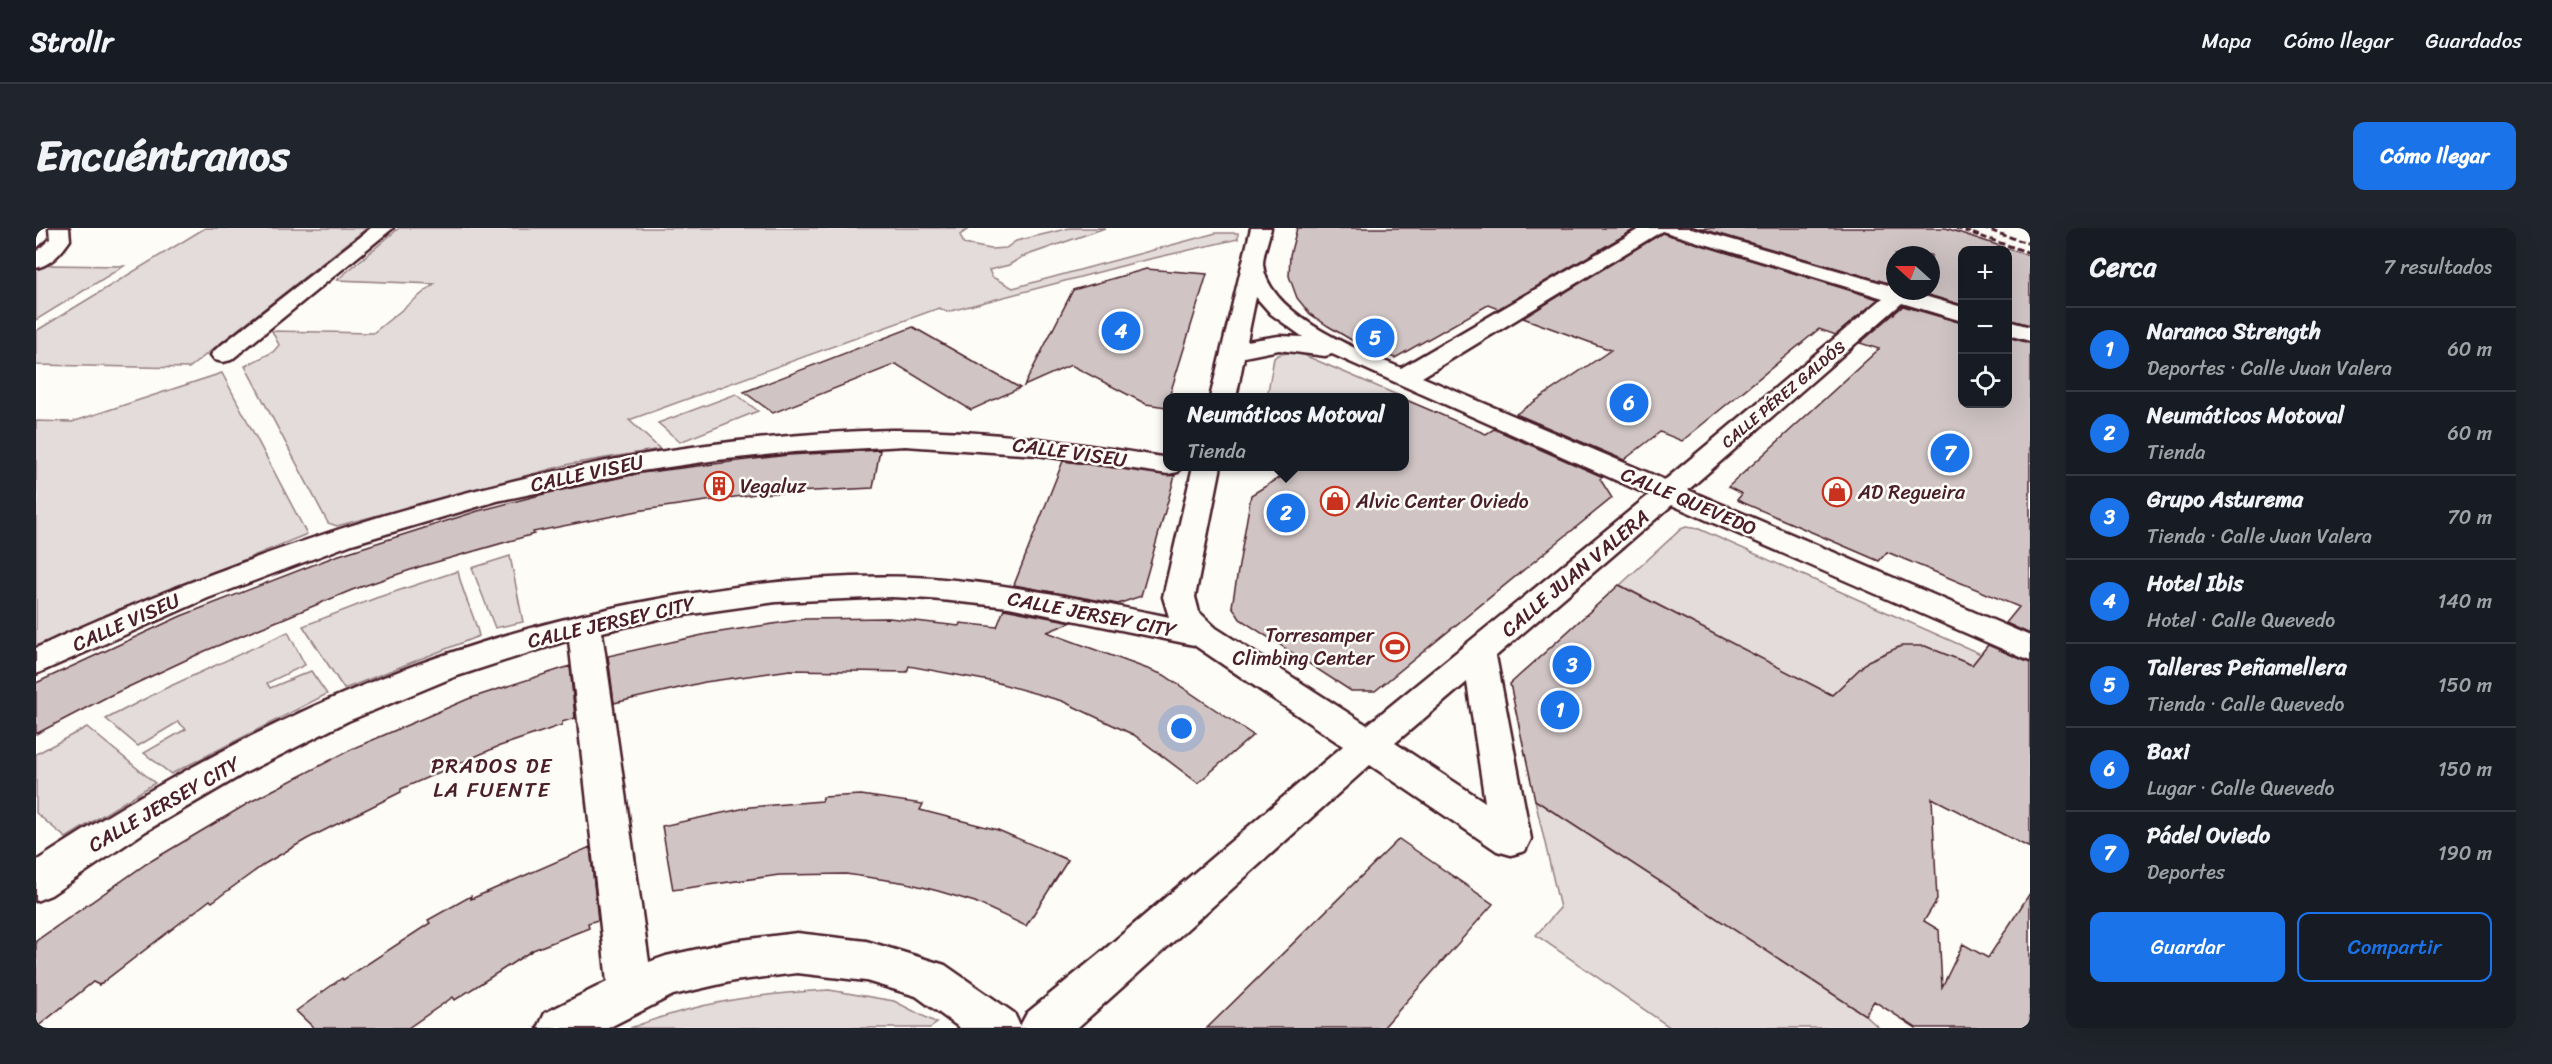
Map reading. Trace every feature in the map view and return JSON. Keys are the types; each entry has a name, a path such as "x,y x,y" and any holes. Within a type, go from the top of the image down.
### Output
{"street":[{"path":"36,262 52,250 60,240 59,228"},
{"path":"224,355 383,228"},
{"path":"1402,378 1655,228"},
{"path":"1670,228 1886,292"},
{"path":"1224,393 1252,264 1262,230"},
{"name":"CALLE QUEVEDO","path":"1252,264 1262,290 1276,307 1348,354 2030,649"},
{"name":"CALLE PÉREZ GALDÓS","path":"1670,493 1684,478 1894,300"},
{"path":"1913,300 1958,313"},
{"path":"2012,329 2030,334"},
{"name":"CALLE QUEVEDO","path":"1233,353 1270,342 1285,341 1348,354"},
{"name":"CALLE VISEU","path":"36,662 155,608 259,566 402,517 556,478 647,460 736,448 903,438 1028,445 1163,465"},
{"path":"1206,471 1179,597 1179,611 1204,636 1511,839 1479,653"},
{"name":"CALLE JUAN VALERA","path":"1043,1028 1114,969 1368,745 1670,493"},
{"name":"CALLE JERSEY CITY","path":"36,882 179,792 262,748 379,693 448,666 584,624 664,606 805,588 894,586 979,592 1204,636"},
{"path":"584,624 631,992"},
{"path":"561,1028 666,976 734,961 797,953 866,961 929,979 998,1028"}],"shaded area":[{"path":"205,228 367,228 189,368 36,365 36,331"},
{"path":"399,228 970,228 960,235 964,244 991,249 1006,248 1016,241 1070,228 1105,228 1022,257 1009,265 989,270 992,277 1013,288 1216,233 1238,233 1238,239 1137,262 947,312 939,308 629,420 660,449 570,464 337,526 328,523 245,366 273,352 279,345 272,331 373,333 434,284 337,280"},
{"path":"45,265 124,266 36,320 36,270"},
{"path":"1291,352 1304,355 1393,393 1268,393 1274,358"},
{"path":"222,373 307,534 62,634 36,648 36,421 72,422"},
{"path":"736,394 758,411 680,442 658,423"},
{"path":"1686,527 1699,529 1981,654 1972,665 1925,646 1832,695 1620,585"},
{"path":"510,556 523,622 495,628 472,568"},
{"path":"458,571 479,636 344,689 303,626 376,598"},
{"path":"288,632 305,665 267,683 270,688 311,671 327,694 171,774 144,753 186,729 178,722 138,746 106,719 164,689"},
{"path":"87,727 155,783 66,838 36,813 36,754"},
{"path":"1535,800 1865,1015 1879,1028 1671,1028 1536,935 1560,908"},
{"path":"829,990 894,1001 937,1023 930,1028 630,1028 680,1012 728,1001"}],"building":[{"path":"1297,228 1637,228 1498,309 1488,305 1395,358 1365,348 1328,326 1310,314 1297,298 1289,276 1290,255"},
{"path":"1699,228 1946,228 2000,246 1958,246 1958,304 1940,298 1940,246 1886,246 1886,282"},
{"path":"1662,233 1878,299 1836,335 1819,329 1682,441 1660,432 1624,460 1516,414 1611,350 1523,318"},
{"path":"2012,250 2030,256 2030,325 2012,320"},
{"path":"1146,269 1207,274 1170,393 1163,393 1163,407 1146,404 1071,365 1024,386 1073,290"},
{"path":"1903,306 1958,322 1958,408 2012,408 2012,338 2030,343 2030,634 2006,623 2019,607 1887,552 1879,561 1737,500 1742,494 1728,487 1879,349 1860,343"},
{"path":"913,327 1020,388 971,410 896,364 773,413 744,392"},
{"path":"1409,401 1486,434 1494,429 1603,477 1600,479 1612,498 1375,691 1351,691 1240,619 1232,606 1251,495 1291,471 1409,471"},
{"path":"880,450 873,488 756,494 643,510 533,532 534,534 419,567 352,590 205,651 107,697 36,734 36,683 181,616 336,556 478,511 641,473 788,455"},
{"path":"1063,461 1175,476 1141,596 1118,604 1014,585"},
{"path":"1619,585 1832,695 1868,661 1901,646 1925,646 1972,665 1988,645 2030,663 2030,848 1932,798 1937,900 1924,921 1939,930 1942,987 1963,944 1988,958 2030,893 2030,1028 1916,1028 1874,1001 1865,1015 1535,800 1510,684"},
{"path":"1004,609 1072,622 1047,632 1164,675 1253,735 1198,783 1134,735 1062,701 995,682 909,666 907,672 790,670 705,682 614,703 608,656 707,634 805,619 889,618 959,626 960,623 997,627"},
{"path":"570,666 575,718 562,722 562,725 497,747 401,789 401,792 307,839 266,863 212,902 210,900 99,985 93,982 36,1028 36,941 146,864 252,801 354,748 468,699"},
{"path":"861,795 923,804 920,810 998,830 1068,860 1026,926 975,902 938,891 907,883 846,874 779,875 673,890 662,826 750,807 822,801 823,797"},
{"path":"1399,839 1493,904 1383,1028 1207,1028"},
{"path":"590,847 598,920 588,923 589,928 533,950 455,1000 453,997 408,1028 314,1028 296,1011 342,978 343,980 430,923 428,920 471,896 471,899"}],"railway":[{"path":"1956,228 2030,253"},
{"path":"1983,228 2030,244"}],"place":[{"name":"Hotel Ibis","path":"1121,331"},
{"name":"Talleres Peñamellera","path":"1375,338"},
{"name":"Baxi","path":"1629,403"},
{"name":"Pádel Oviedo","path":"1950,453"},
{"name":"Vegaluz","path":"719,486"},
{"name":"AD Regueira","path":"1837,492"},
{"name":"Alvic Center Oviedo","path":"1335,501"},
{"name":"Neumáticos Motoval","path":"1286,513"},
{"name":"Torresamper Climbing Center","path":"1395,647"},
{"name":"Grupo Asturema","path":"1572,665"},
{"name":"Naranco Strength","path":"1560,710"}],"district":[{"name":"PRADOS DE LA FUENTE","path":"492,778"}]}
